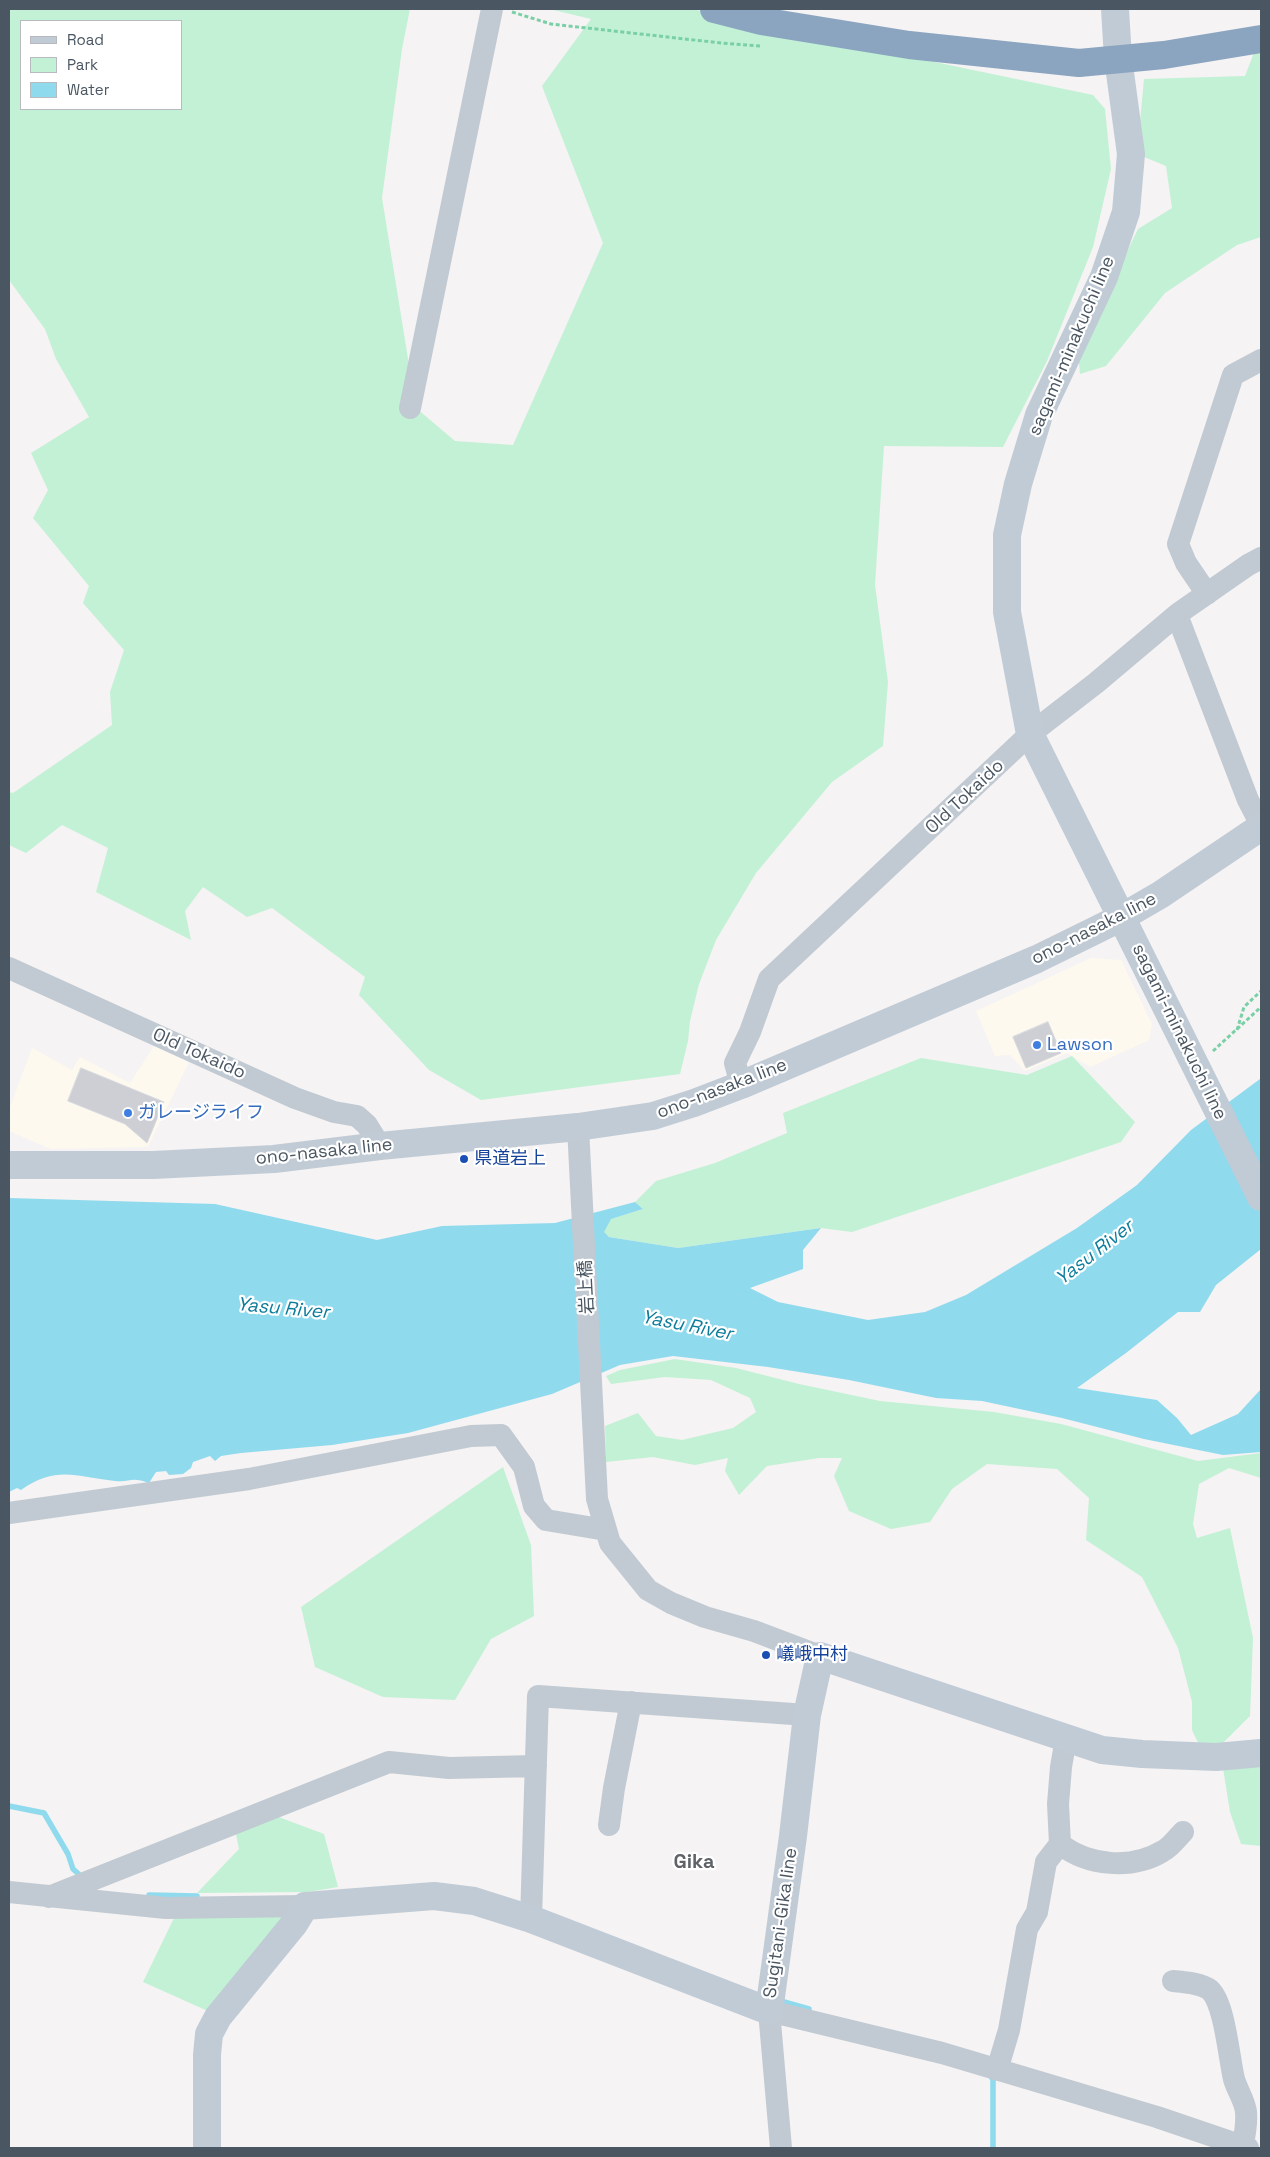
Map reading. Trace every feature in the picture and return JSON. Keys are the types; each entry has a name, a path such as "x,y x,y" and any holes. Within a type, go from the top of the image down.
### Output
{"highway":[{"path":"714,9 761,21 919,46 1079,63 1164,55 1261,40"}],"main road":[{"name":"sagami-minakuchi line","path":"1115,9 1118,58 1131,154 1126,212 1104,278 1039,416 1018,484 1007,536 1007,612 1030,734 1261,1197"},
{"name":"ono-nasaka line","path":"9,1165 154,1165 274,1159 380,1146 578,1127 653,1116 742,1085 1037,959 1122,917 1261,826"},
{"name":"Sugitani-Gika line","path":"305,1906 434,1896 474,1901 531,1919 768,2011 793,1836 807,1714 820,1656"},
{"path":"820,1656 1102,1750 1142,1754 1216,1757 1261,1753"},
{"path":"207,2148 207,2055 210,2034 218,2016 287,1932 305,1906"}],"street":[{"path":"410,408 500,10"},
{"path":"1207,594 1186,563 1178,544 1233,375 1261,360"},
{"name":"Old Tokaido","path":"742,1085 735,1063 750,1032 769,979 1030,734 1096,683 1177,615 1261,558"},
{"path":"1177,615 1248,800 1261,826"},
{"name":"Old Tokaido","path":"9,968 295,1098 334,1112 357,1116 367,1125 380,1146"},
{"name":"岩上橋","path":"578,1127 597,1499 610,1543 648,1590 671,1603 705,1617 754,1631 820,1656"},
{"path":"9,1512 249,1479 471,1436 501,1435 524,1467 534,1506 546,1520 606,1530"},
{"path":"531,1919 538,1696 807,1714"},
{"path":"610,1826 614,1788 631,1702"},
{"path":"997,2070 1010,2030 1027,1929 1036,1912 1046,1862 1060,1844 1058,1804 1066,1738"},
{"path":"49,1897 389,1762 449,1768 536,1766"},
{"path":"1060,1844 1074,1854 1101,1862 1126,1862 1147,1858 1165,1850 1183,1832"},
{"path":"9,1892 166,1908 305,1906"},
{"path":"781,2148 768,2011 942,2053 1157,2117 1245,2147 1246,2110 1230,2065 1226,2032 1218,2005 1210,1990 1198,1985 1173,1980"}],"path":[{"path":"500,10 550,24 721,44 768,46"},
{"path":"1237,1030 1244,1007 1261,991"},
{"path":"1198,1071 1261,1007"}],"shaded area":[{"path":"1091,958 1121,960 1152,1024 1149,1040 1090,1067 1067,1053 1025,1071 1010,1055 995,1056 976,1011"},
{"path":"154,1046 189,1062 148,1147 51,1149 9,1131 9,1110 32,1048 72,1070 80,1057 130,1083"}],"green space":[{"path":"9,9 410,9 402,49 382,198 416,408 455,441 513,445 603,243 542,86 591,19 549,9 693,9 757,25 1093,95 1105,109 1111,169 1093,247 1047,361 1003,447 884,446 875,585 888,682 883,746 832,782 756,873 716,940 699,984 680,1074 481,1100 429,1070 359,995 365,977 272,908 247,917 203,887 185,911 191,940 96,892 108,848 62,825 26,853 9,845 9,792 13,793 112,725 110,692 124,650 83,603 89,586 33,518 48,490 31,453 89,417 56,359 45,329 9,280"},
{"path":"1261,49 1261,237 1237,245 1165,293 1106,366 1080,374 1078,352 1138,229 1172,208 1166,166 1137,154 1144,79 1245,76 1255,50"},
{"path":"1072,1056 1135,1122 1121,1142 852,1232 821,1228 678,1248 609,1237 603,1232 610,1219 643,1209 635,1202 656,1181 715,1163 787,1133 783,1113 921,1058 1027,1075"},
{"path":"675,1359 736,1368 799,1384 880,1401 994,1412 1061,1424 1198,1461 1261,1453 1261,1478 1229,1468 1199,1484 1193,1524 1197,1538 1230,1528 1253,1638 1250,1716 1218,1748 1200,1747 1192,1730 1192,1702 1178,1648 1142,1577 1086,1540 1089,1498 1057,1469 987,1464 952,1489 930,1522 891,1529 849,1511 834,1476 842,1458 819,1458 767,1466 739,1495 725,1471 728,1458 695,1465 653,1457 606,1462 605,1426 638,1413 656,1436 682,1440 733,1428 756,1412 750,1398 711,1380 665,1377 611,1384 606,1376 620,1370"},
{"path":"503,1467 531,1545 534,1616 491,1639 455,1700 383,1697 315,1667 301,1607"},
{"path":"1261,1760 1261,1846 1241,1844 1230,1812 1223,1768"},
{"path":"276,1816 324,1834 338,1887 308,1892 197,1893 239,1849 235,1829"},
{"path":"175,1916 283,1916 210,2012 143,1982"}],"water":[{"name":"Yasu River","path":"1261,1074 1261,1249 1216,1285 1200,1312 1178,1312 1077,1388 1157,1400 1177,1418 1191,1435 1238,1414 1261,1389 1261,1452 1223,1455 1144,1439 1062,1418 982,1401 936,1398 849,1380 768,1367 673,1356 620,1365 552,1394 408,1433 332,1445 241,1453 221,1456 215,1461 210,1456 193,1462 191,1468 183,1474 169,1475 166,1471 156,1472 149,1483 138,1480 120,1481 78,1475 56,1475 45,1477 21,1490 17,1488 9,1492 9,1198 215,1204 377,1240 442,1226 555,1223 635,1202 643,1209 611,1219 604,1232 609,1237 678,1248 821,1228 803,1250 803,1269 750,1288 778,1302 868,1320 925,1312 966,1295 1077,1228 1137,1185 1191,1130 1260,1079"}],"building":[{"name":"Lawson","path":"1048,1022 1061,1053 1026,1068 1013,1037"},
{"name":"ガレージライフ","path":"81,1068 164,1102 147,1143 125,1124 68,1101"}],"waterway":[{"path":"9,1806 44,1813 68,1854 73,1869 83,1878"},
{"path":"149,1895 197,1896"},
{"path":"777,2000 809,2009"},
{"path":"990,2074 993,2080 993,2148"}],"place":[{"name":"Lawson","path":"1037,1045"},
{"name":"ガレージライフ","path":"128,1113"},
{"name":"県道岩上","path":"464,1159"},
{"name":"嶬峨中村","path":"766,1655"}],"district":[{"name":"Gika","path":"694,1863"}]}
